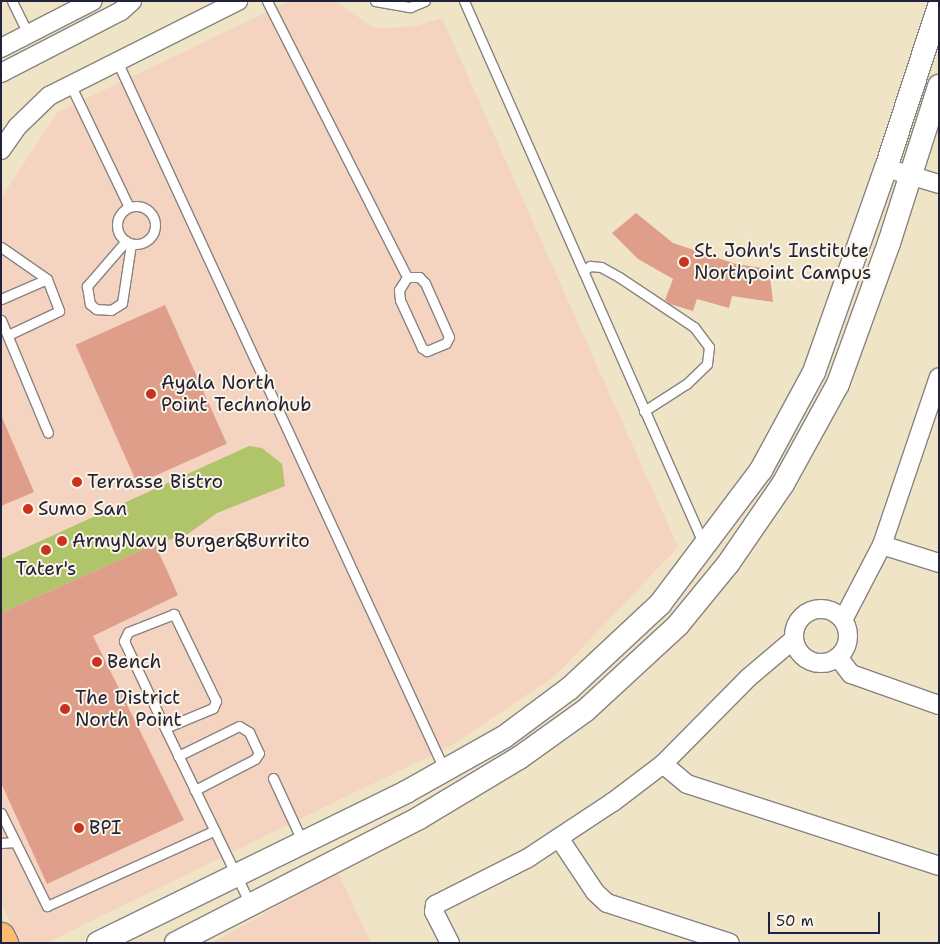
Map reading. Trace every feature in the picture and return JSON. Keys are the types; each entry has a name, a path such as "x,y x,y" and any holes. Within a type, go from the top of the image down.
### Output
{"main road":[{"path":"1,937 4,943"}],"street":[{"path":"1,73 121,11 132,1"},
{"path":"1,150 17,127 49,96 238,1"},
{"path":"1,48 88,4 91,27"},
{"path":"98,943 406,792 504,737 570,688 660,604 705,547 761,470 814,372 886,168 932,45 939,6"},
{"path":"176,943 419,818 519,758 586,710 678,625 728,564 805,446 838,384 889,243 939,86"},
{"path":"886,168 939,184"},
{"path":"844,618 882,545 932,417 939,377"},
{"path":"782,434 805,446"},
{"path":"882,545 939,563"},
{"path":"827,609 844,618 849,631 848,643 838,657 829,662 816,663 800,654 793,640 796,624 808,612 827,609"},
{"path":"450,943 434,912 435,905 528,858 663,764 754,672 793,640"},
{"path":"838,657 851,674 939,705"},
{"path":"663,764 687,784 939,866"},
{"path":"406,792 419,818"},
{"path":"559,838 595,892 607,903 730,943"}],"lane":[{"path":"12,1 28,34"},
{"path":"267,1 407,277"},
{"path":"375,1 410,7 425,1"},
{"path":"464,1 705,547"},
{"path":"117,61 444,769"},
{"path":"70,84 129,207"},
{"path":"129,207 147,209 155,225 146,241 128,242 119,235 117,222 129,207"},
{"path":"128,242 122,303 111,310 96,309 90,304 87,286 128,242"},
{"path":"1,247 47,279 58,313 8,335"},
{"path":"583,272 590,266 601,267 619,277 694,327 709,347 707,364 686,384 644,411"},
{"path":"407,277 419,277 425,283 449,337 446,343 428,351 422,348 400,300 399,290 407,277"},
{"path":"1,299 47,279"},
{"path":"1,320 48,433"},
{"path":"165,728 213,708 216,701 174,614 124,636 165,728 178,756 251,905"},
{"path":"178,756 239,726 244,727 252,739 259,753 256,759 195,790"},
{"path":"273,778 303,843"},
{"path":"1,813 47,906 215,830"},
{"path":"1,843 15,842"}],"shaded area":[{"path":"290,1 335,1 374,28 412,27 442,18 678,547 556,675 452,745 46,943 20,943 1,902 1,198 58,112"},
{"path":"338,872 371,943 212,943"}],"green space":[{"path":"249,446 262,448 282,464 285,486 217,513 188,534 155,544 1,613 1,559"}],"building":[{"name":"St. John's Institute Northpoint Campus","path":"636,213 673,243 736,264 769,269 773,302 732,296 729,308 697,299 693,311 670,304 665,300 673,279 638,259 612,233"},
{"name":"Ayala North Point Technohub","path":"165,305 227,444 137,484 75,345"},
{"path":"1,415 34,492 1,506"},
{"name":"The District North Point","path":"155,544 178,595 93,636 184,820 47,884 1,783 1,613"}],"place":[{"name":"St. John's Institute Northpoint Campus","path":"684,262"},
{"name":"Ayala North Point Technohub","path":"151,394"},
{"name":"Terrasse Bistro","path":"77,482"},
{"name":"Sumo San","path":"28,509"},
{"name":"ArmyNavy Burger&Burrito","path":"62,541"},
{"name":"Tater's","path":"46,550"},
{"name":"Bench","path":"97,662"},
{"name":"The District North Point","path":"65,709"},
{"name":"BPI","path":"79,828"}]}
